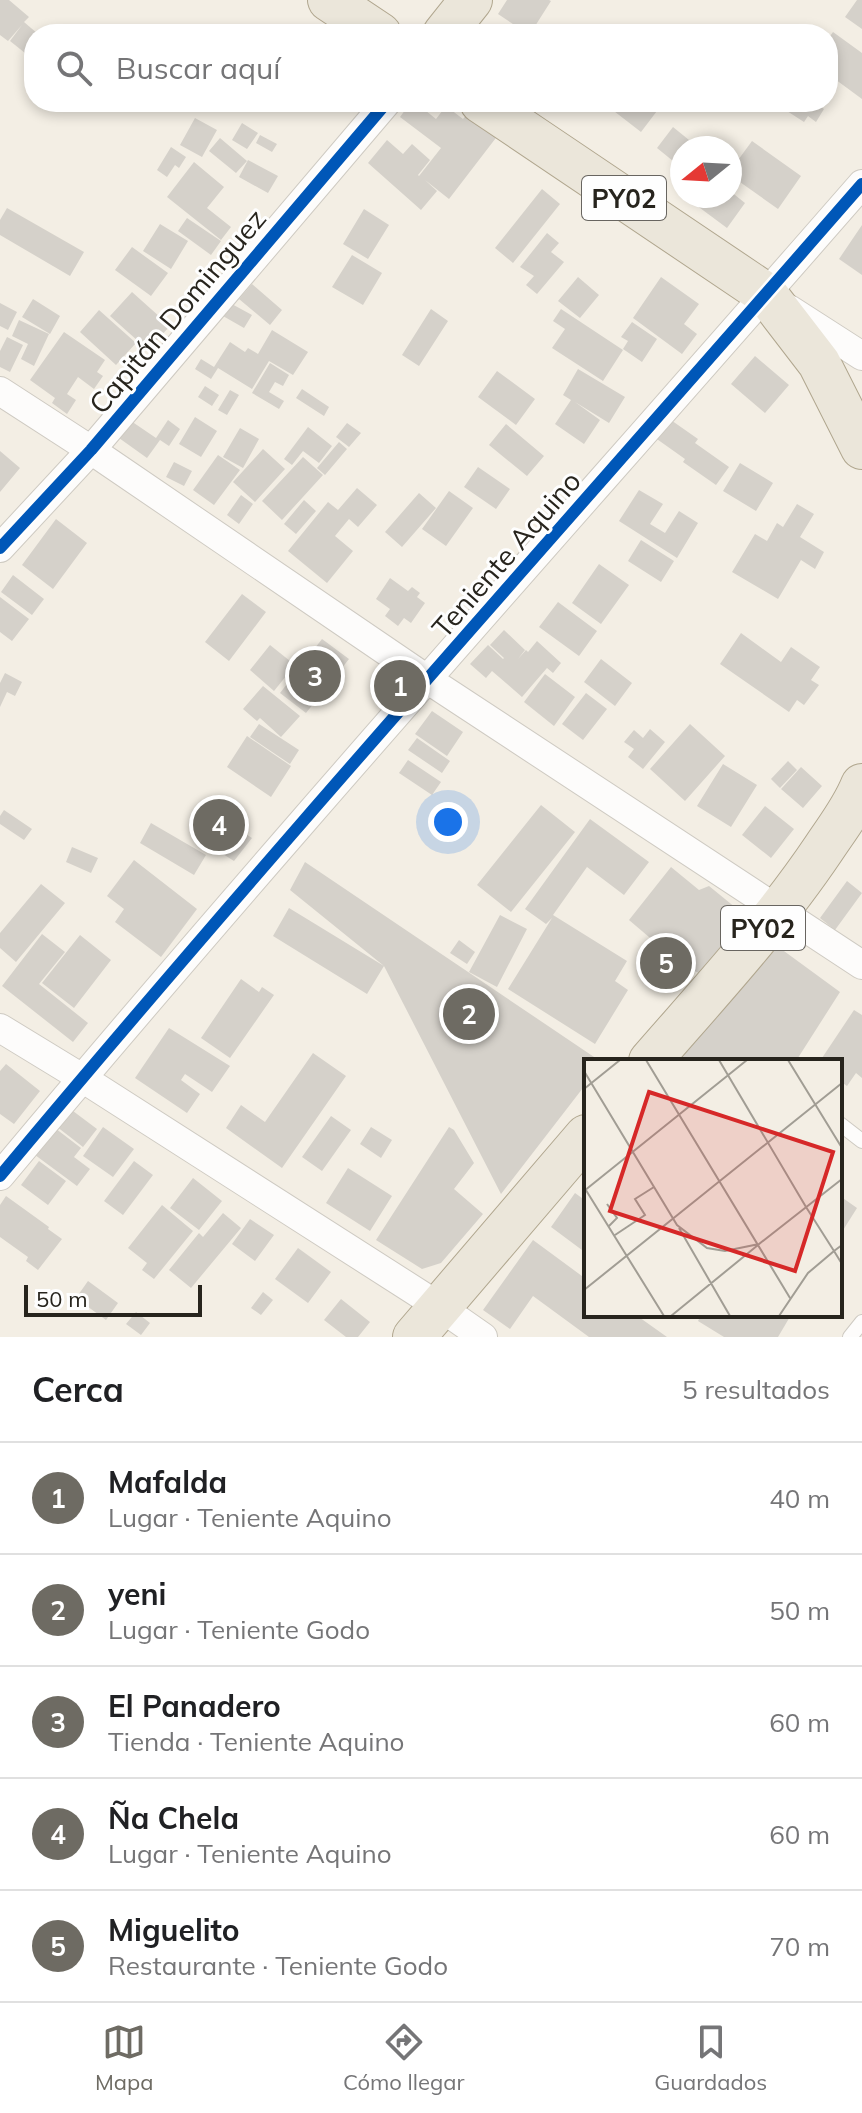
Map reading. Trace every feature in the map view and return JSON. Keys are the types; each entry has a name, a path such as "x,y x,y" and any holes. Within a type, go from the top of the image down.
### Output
{"main road":[{"path":"329,0 365,24"},
{"path":"452,24 471,0"},
{"name":"PY02","path":"496,112 766,294 819,363 862,448"},
{"name":"PY02","path":"652,1059 778,911 811,868 856,800 862,785"},
{"path":"427,1322 584,1138"}],"street":[{"name":"Capitán Dominguez","path":"0,548 91,450 378,112"},
{"name":"Teniente Aquino","path":"0,1176 427,679 862,184"},
{"path":"766,294 862,356"},
{"path":"0,391 427,679 862,965"},
{"path":"778,911 862,813"},
{"path":"0,1028 82,1078 427,1322 483,1337"}],"lane":[{"path":"842,1126 862,1141"},
{"path":"850,1337 862,1322"}],"building":[{"path":"0,0 9,0 29,17 24,22 24,52 10,41 22,25 8,41 0,35"},
{"path":"507,0 551,1 536,24 513,24 498,14"},
{"path":"857,0 862,0 862,29 845,17"},
{"path":"838,36 862,53 862,99 838,81"},
{"path":"404,112 427,112 436,119 441,112 454,112 463,119 469,112 479,112 502,130 449,199 425,180 437,191 421,210 368,163 387,140 403,154 412,144 430,160 419,176 441,148 400,117"},
{"path":"615,112 656,112 641,132"},
{"path":"788,112 822,112 816,122 808,116 804,122"},
{"path":"195,118 217,130 202,157 180,145"},
{"path":"242,123 258,133 247,149 232,140"},
{"path":"673,127 684,136 670,136 670,159 657,148"},
{"path":"260,135 277,144 272,152 256,143"},
{"path":"220,138 247,161 236,173 209,151"},
{"path":"752,141 801,176 778,209 742,184 742,155"},
{"path":"171,147 186,157 179,168 175,165 167,177 157,170"},
{"path":"248,160 278,176 268,193 239,177"},
{"path":"194,162 224,187 207,208 231,227 221,240 167,197"},
{"path":"542,189 560,204 513,263 495,248"},
{"path":"7,208 84,252 70,276 0,235 0,220"},
{"path":"700,208 741,208 727,228"},
{"path":"364,209 389,225 368,259 343,244"},
{"path":"187,218 221,241 211,255 178,231"},
{"path":"160,224 188,241 171,269 143,251"},
{"path":"862,225 862,275 839,259"},
{"path":"547,233 559,243 551,252 564,262 537,294 526,285 534,276 520,267"},
{"path":"132,247 168,273 151,296 115,270"},
{"path":"352,255 382,273 363,305 332,287"},
{"path":"578,277 599,295 580,318 558,301"},
{"path":"661,277 699,304 684,324 697,334 682,354 633,318"},
{"path":"252,284 282,310 270,325 239,299"},
{"path":"132,292 170,326 148,350 110,316"},
{"path":"33,299 60,316 50,334 22,317"},
{"path":"0,303 17,312 8,330 0,326"},
{"path":"230,303 252,315 244,328 223,316"},
{"path":"431,309 448,321 419,366 402,355"},
{"path":"561,309 623,350 603,381 552,348 565,329 553,321"},
{"path":"99,310 136,343 116,365 80,332"},
{"path":"19,320 49,334 34,366 21,359 28,344 12,336"},
{"path":"632,322 657,339 642,362 623,349 628,341 621,337"},
{"path":"272,330 308,352 293,375 269,361 252,389 218,368 211,379 195,369 201,359 214,367 230,342 245,352 248,348 258,354"},
{"path":"64,332 105,360 97,372 103,376 94,389 78,377 67,394 76,400 67,414 52,403 55,398 30,380"},
{"path":"7,337 23,345 10,372 0,367 0,351"},
{"path":"755,356 789,385 765,413 731,384"},
{"path":"270,363 289,375 283,386 275,382 269,392 284,401 279,409 252,393"},
{"path":"578,369 625,397 609,423 575,402 600,420 584,444 555,424 571,400 563,395"},
{"path":"497,371 535,399 516,425 478,397"},
{"path":"205,386 219,395 212,406 198,397"},
{"path":"302,389 329,407 324,416 296,398"},
{"path":"230,390 239,395 227,415 218,410"},
{"path":"195,417 217,431 201,457 179,444"},
{"path":"668,418 698,439 695,443 729,467 716,485 654,437"},
{"path":"168,420 180,429 169,446 160,440 147,458 119,438 131,421 156,438"},
{"path":"347,423 361,433 349,447 336,437"},
{"path":"506,424 544,456 527,476 489,445"},
{"path":"308,427 332,446 319,463 303,451 292,465 284,459"},
{"path":"240,428 259,439 243,468 223,457"},
{"path":"339,442 347,449 325,475 317,468"},
{"path":"263,449 285,469 255,502 233,482"},
{"path":"0,451 20,468 0,492"},
{"path":"218,455 240,470 214,505 193,490"},
{"path":"303,457 323,475 282,520 262,501"},
{"path":"174,462 192,471 184,486 166,477"},
{"path":"740,463 773,483 756,511 723,491"},
{"path":"478,467 510,489 496,509 464,487"},
{"path":"357,488 377,505 358,527 349,519 335,536 353,551 327,583 288,551 328,502 338,510"},
{"path":"639,490 663,504 650,524 665,533 679,511 698,523 677,558 619,521"},
{"path":"449,491 473,508 446,546 422,529"},
{"path":"419,493 436,508 402,547 385,532"},
{"path":"241,495 253,504 239,524 227,515"},
{"path":"304,500 316,511 296,534 284,524"},
{"path":"797,504 814,514 800,537 824,552 815,569 801,560 778,599 732,572 755,534 767,541 777,523 783,527"},
{"path":"56,519 87,543 53,589 22,565"},
{"path":"641,540 674,561 661,582 628,561"},
{"path":"599,564 629,585 601,624 572,603"},
{"path":"13,575 44,599 32,615 1,592"},
{"path":"390,578 408,591 412,587 420,593 417,597 425,603 411,623 404,618 398,626 385,616 390,609 376,599"},
{"path":"242,594 266,612 229,661 205,642"},
{"path":"0,597 29,619 12,641 0,632"},
{"path":"558,602 597,631 579,656 539,627"},
{"path":"504,630 525,650 518,659 537,641 561,663 553,673 547,668 522,697 492,671 486,678 470,664 488,645 504,658 490,645"},
{"path":"741,633 781,662 791,647 820,667 811,680 819,685 804,705 797,700 789,712 720,664"},
{"path":"322,639 349,659 306,713 280,693"},
{"path":"270,645 295,665 274,691 250,670"},
{"path":"601,659 632,683 615,706 584,682"},
{"path":"5,673 22,682 15,696 7,692 0,707 0,683"},
{"path":"545,674 575,697 554,726 524,702"},
{"path":"263,686 300,716 281,737 260,718 257,721 243,709"},
{"path":"586,693 607,709 583,740 562,724"},
{"path":"432,711 463,732 447,756 415,734"},
{"path":"259,724 299,750 290,764 250,737"},
{"path":"690,724 725,756 685,801 650,769"},
{"path":"650,729 665,742 643,769 628,757 634,749 624,742 634,730 643,738"},
{"path":"247,736 291,766 271,797 227,767"},
{"path":"417,738 450,761 442,773 408,750"},
{"path":"408,760 441,782 432,795 399,773"},
{"path":"788,761 797,770 780,788 771,779"},
{"path":"723,764 757,785 731,827 697,806"},
{"path":"801,767 822,786 803,808 781,789"},
{"path":"541,805 575,832 511,912 477,885"},
{"path":"765,806 794,829 771,858 742,835"},
{"path":"4,810 32,829 24,840 0,824"},
{"path":"213,813 252,838 234,861 199,839"},
{"path":"590,819 649,862 624,895 587,867 553,915 627,961 615,981 628,990 595,1044 508,989 552,918 546,924 525,909"},
{"path":"151,823 206,855 194,875 140,843"},
{"path":"72,847 98,858 91,873 66,862"},
{"path":"134,860 197,909 161,957 115,922 124,909 107,896"},
{"path":"305,862 597,1059 584,1059 584,1087 501,1194 384,966 290,890"},
{"path":"671,867 699,890 709,886 736,908 742,927 703,975 688,968 675,984 644,959 656,943 629,920"},
{"path":"847,881 862,893 835,930 820,918"},
{"path":"41,884 65,903 16,962 0,948 0,933"},
{"path":"289,908 384,966 367,994 273,936"},
{"path":"500,915 527,929 497,987 469,972"},
{"path":"42,934 65,952 39,984 88,1023 73,1042 2,986"},
{"path":"80,935 111,960 74,1008 42,983"},
{"path":"459,940 475,952 467,964 450,953"},
{"path":"773,943 840,992 797,1059 677,1059"},
{"path":"241,979 259,992 262,987 274,995 230,1058 201,1038"},
{"path":"854,1010 862,1015 862,1078 856,1073 847,1086 842,1082 842,1059 821,1059"},
{"path":"169,1028 230,1066 212,1092 185,1074 181,1080 200,1094 187,1113 135,1078"},
{"path":"313,1053 346,1076 282,1168 226,1128 241,1105 265,1122"},
{"path":"6,1064 40,1091 14,1124 0,1114 0,1071"},
{"path":"65,1105 97,1129 83,1147 52,1123"},
{"path":"331,1116 351,1130 322,1171 302,1157"},
{"path":"51,1125 81,1148 74,1157 90,1169 77,1186 31,1152"},
{"path":"103,1127 134,1149 113,1177 83,1156"},
{"path":"371,1127 392,1140 381,1158 360,1144"},
{"path":"449,1127 474,1163 454,1189 483,1214 441,1263 422,1269 376,1240"},
{"path":"39,1161 66,1181 48,1205 21,1185"},
{"path":"134,1161 153,1175 123,1215 104,1201"},
{"path":"348,1168 392,1196 370,1231 326,1203"},
{"path":"193,1178 222,1201 199,1230 170,1208"},
{"path":"575,1193 584,1200 584,1252 551,1227"},
{"path":"6,1196 62,1239 38,1270 26,1261 28,1257 0,1237 0,1205"},
{"path":"842,1197 857,1208 842,1232"},
{"path":"162,1205 193,1231 154,1279 142,1270 147,1263 128,1248"},
{"path":"223,1213 241,1228 191,1288 169,1270 199,1233 203,1237"},
{"path":"250,1219 274,1235 255,1261 232,1244"},
{"path":"533,1240 584,1278 584,1317 639,1317 667,1337 589,1337 533,1296 510,1329 483,1310"},
{"path":"298,1248 331,1272 308,1303 275,1279"},
{"path":"88,1281 118,1303 106,1320 76,1298"},
{"path":"263,1292 273,1300 261,1315 251,1308"},
{"path":"341,1299 370,1322 358,1337 346,1337 324,1320"},
{"path":"136,1312 150,1323 141,1335 126,1324"},
{"path":"700,1317 790,1317 778,1337 724,1337 698,1321"}],"cycle path":[{"path":"0,548 91,450 378,112"},
{"path":"0,1176 320,801 862,184"}],"place":[{"name":"El Panadero","path":"315,676"},
{"name":"Mafalda","path":"400,686"},
{"name":"Ña Chela","path":"219,825"},
{"name":"Miguelito","path":"666,963"},
{"name":"yeni","path":"469,1014"}]}
